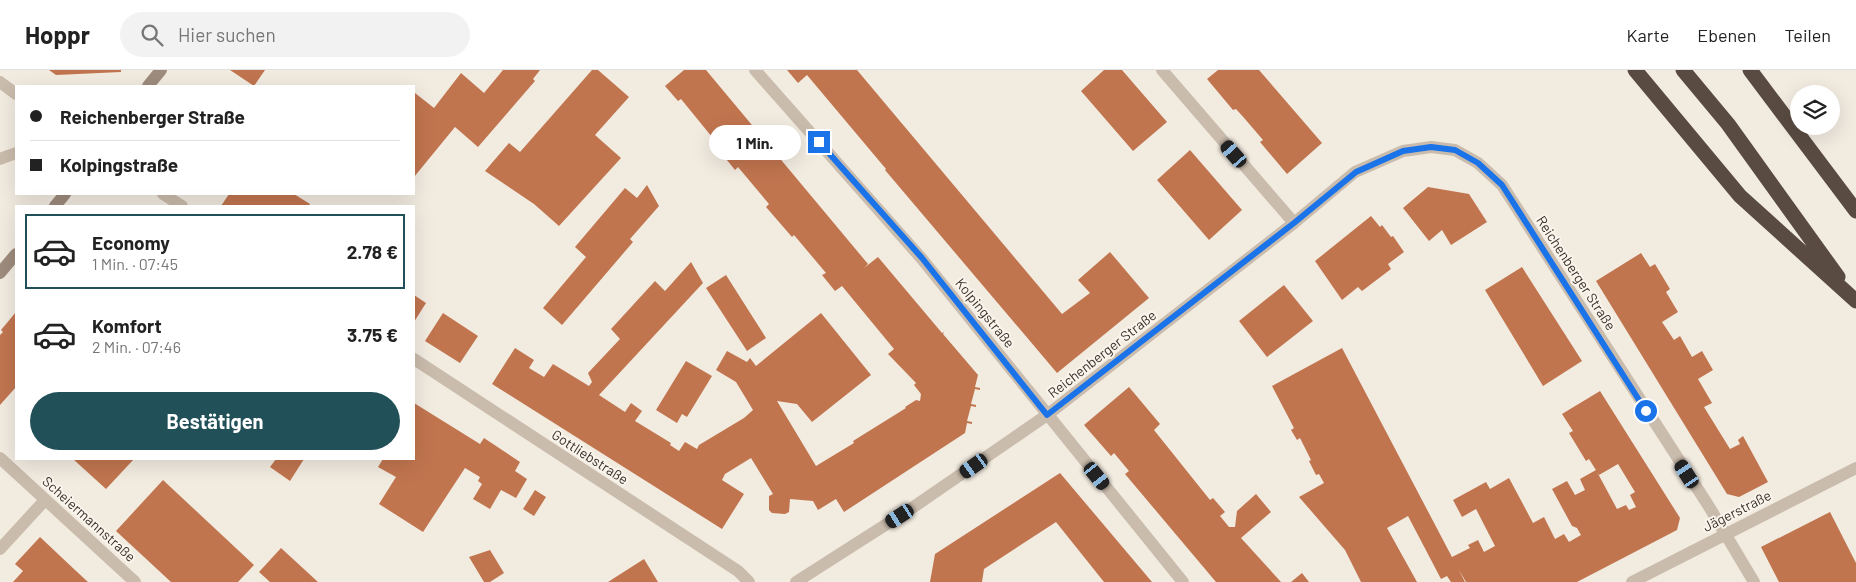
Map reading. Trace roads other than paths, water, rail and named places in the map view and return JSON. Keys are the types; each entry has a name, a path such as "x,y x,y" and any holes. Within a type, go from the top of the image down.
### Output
{"highway":[{"path":"1635,70 1740,196 1856,301"},
{"path":"1683,70 1728,124 1856,301"},
{"path":"1750,70 1856,211"}],"street":[{"path":"149,85 161,70"},
{"name":"Kolpingstraße","path":"755,70 922,258 1183,582"},
{"path":"1162,70 1294,223"},
{"path":"0,82 15,93"},
{"name":"Reichenberger Straße","path":"796,582 915,506 1047,415 1294,223 1356,172 1403,151 1431,147 1455,150 1478,163 1502,185 1708,505 1754,582"},
{"path":"0,159 15,153"},
{"path":"56,205 64,195"},
{"path":"165,195 180,205"},
{"path":"0,273 15,255"},
{"name":"Gottliebstraße","path":"415,359 738,572 748,582"},
{"name":"Scheiermannstraße","path":"0,458 135,582"},
{"name":"Jägerstraße","path":"1632,582 1856,468"},
{"path":"0,549 45,500"}]}
